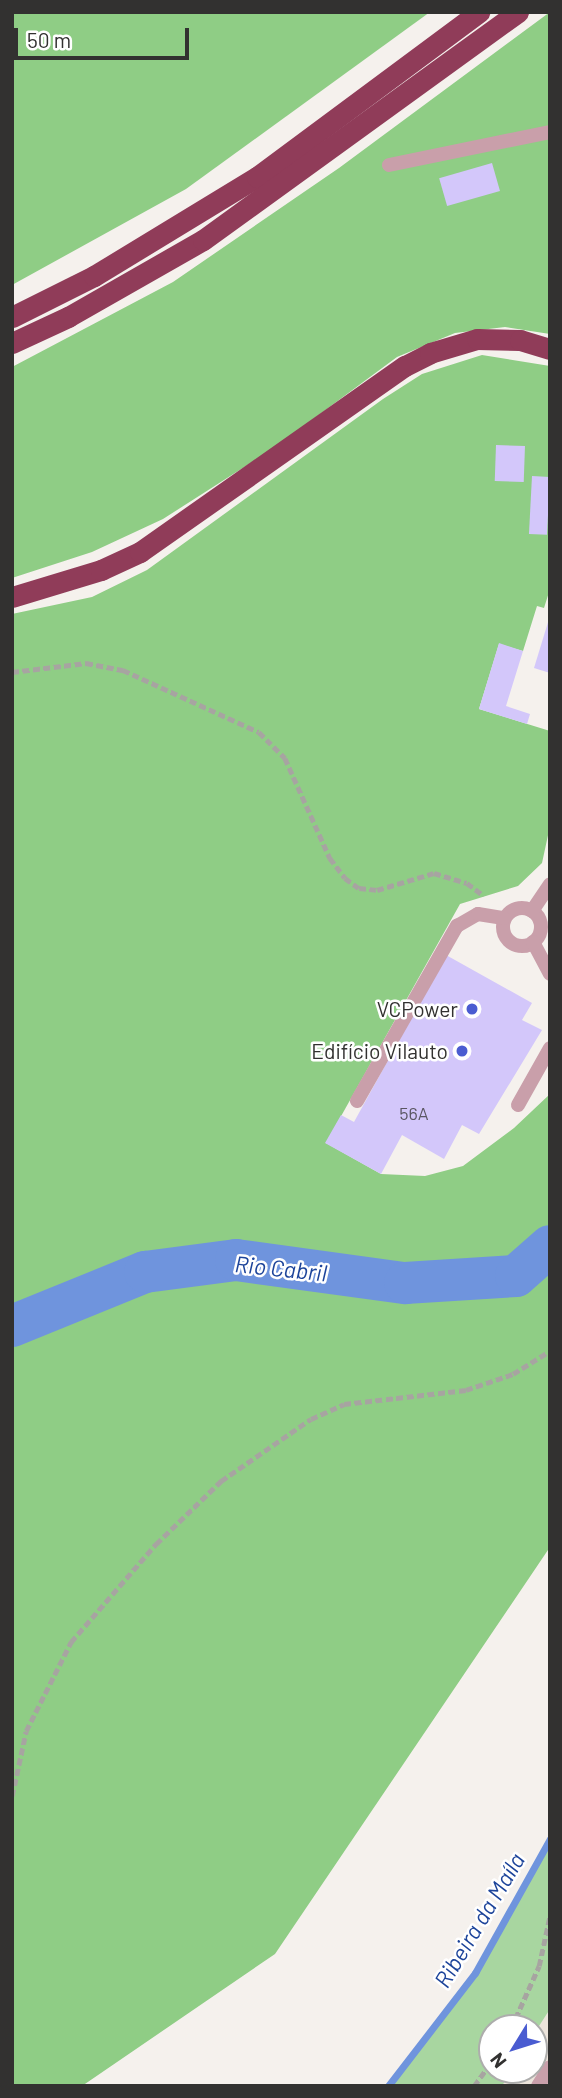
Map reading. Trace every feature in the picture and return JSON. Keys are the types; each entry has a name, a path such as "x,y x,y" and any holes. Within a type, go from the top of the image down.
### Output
{"highway":[{"path":"12,317 94,276 257,177 479,12"},
{"path":"12,343 68,317 203,240 517,12"},
{"path":"12,597 102,570 140,552 405,366 430,353 477,339 520,340 550,349"}],"lane":[{"path":"389,165 550,132"},
{"path":"532,911 550,884"},
{"path":"357,1101 457,926 478,914 506,916 522,907 532,911 541,926 533,942 522,946 508,939 506,916"},
{"path":"533,942 550,974"},
{"path":"518,1105 550,1048"},
{"path":"538,2086 550,2067"}],"path":[{"path":"12,672 86,663 123,670 259,732 285,758 330,859 345,878 359,888 377,890 434,873 451,876 506,916"},
{"path":"12,1796 26,1731 71,1642 156,1544 220,1481 311,1419 344,1404 466,1390 513,1374 550,1351"},
{"path":"517,2014 539,1966 550,1915"}],"shaded area":[{"path":"550,2009 550,2086 502,2086 548,2084 547,2014"}],"green space":[{"path":"12,12 430,12 186,189 12,285"},
{"path":"550,12 550,334 505,327 455,333 397,357 274,448 163,519 92,552 12,578 12,367 173,282 339,168"},
{"path":"482,355 550,366 550,589 544,608 537,606 523,651 499,644 479,709 550,731 550,826 542,863 518,886 460,904 326,1143 381,1174 425,1176 463,1166 514,1128 550,1094 550,1547 275,1954 82,2086 12,2086 12,614 92,597 147,570 383,399 422,374"},
{"path":"550,1839 550,2009 547,2014 478,2014 478,2084 503,2084 502,2086 388,2086 475,1973"}],"building":[{"path":"492,163 500,191 447,206 439,178"},
{"path":"496,445 525,446 524,482 495,481"},
{"path":"532,476 550,477 547,535 529,534"},
{"path":"550,619 550,673 534,668"},
{"path":"499,643 523,651 506,706 530,714 527,724 479,709"},
{"name":"Edifício Vilauto","path":"446,955 532,1003 522,1020 542,1030 479,1134 462,1125 444,1159 402,1135 381,1174 325,1143 341,1115 354,1122"}],"waterway":[{"name":"Rio Cabril","path":"12,1326 145,1272 236,1260 405,1283 516,1276 550,1246"},
{"name":"Ribeira da Maíla","path":"388,2086 475,1973 550,1839"}],"place":[{"name":"VCPower","path":"472,1009"},
{"name":"Edifício Vilauto","path":"462,1051"}]}
